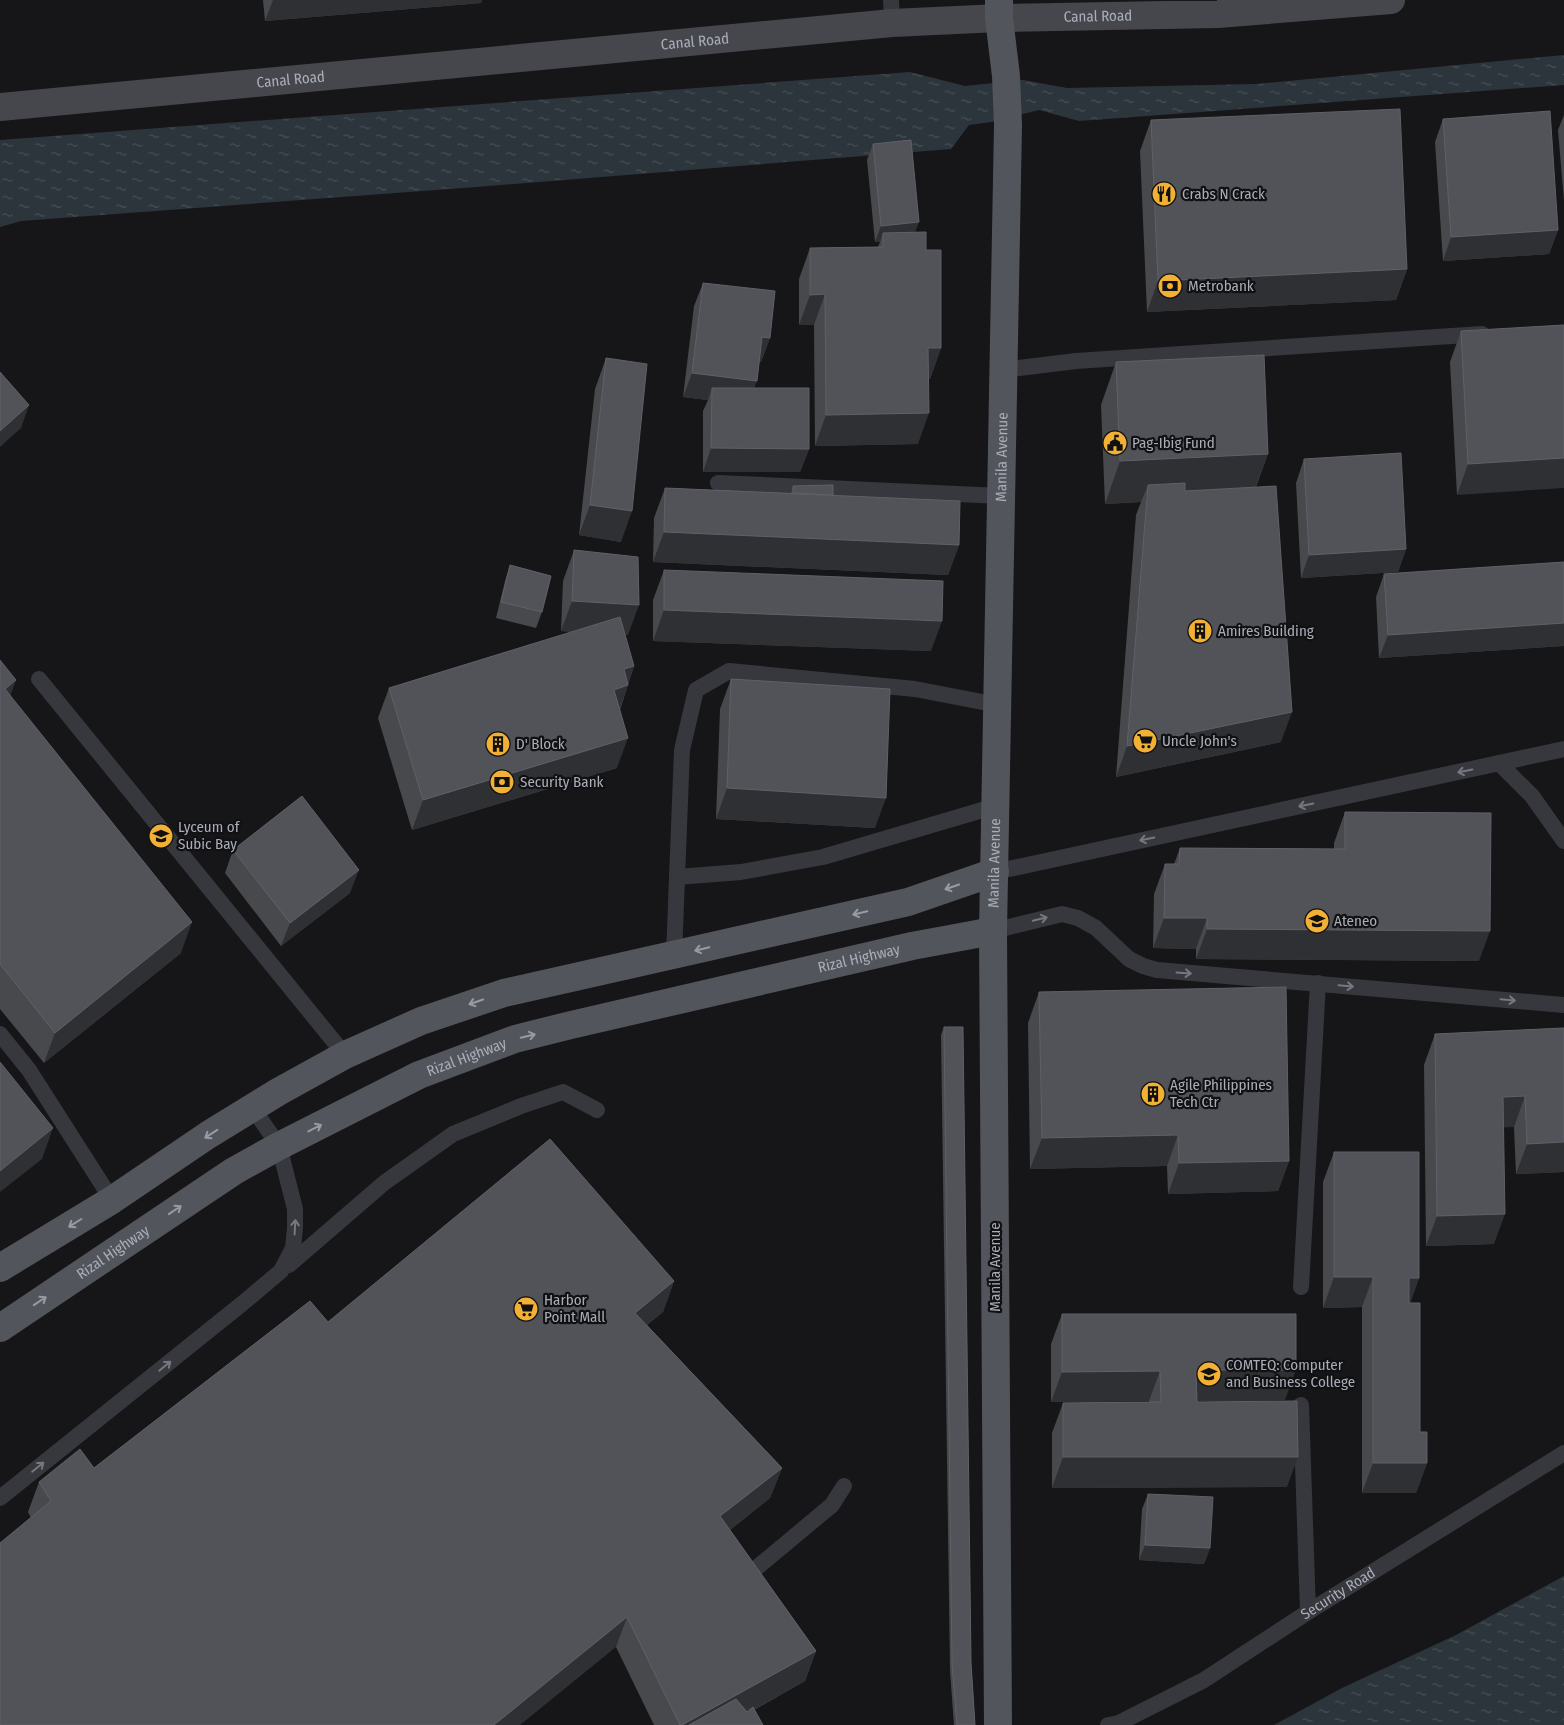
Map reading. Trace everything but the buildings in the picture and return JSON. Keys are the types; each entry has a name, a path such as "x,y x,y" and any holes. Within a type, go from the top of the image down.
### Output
{"main road":[{"name":"Canal Road","path":"0,107 892,12 1219,7 1391,0"},
{"name":"Manila Avenue","path":"998,1725 993,931 1008,125 1006,76 999,9"},
{"path":"0,1268 112,1200 252,1107 345,1055 421,1021 504,993 908,902 995,872"},
{"name":"Rizal Highway","path":"0,1328 234,1171 419,1075 515,1039 912,946 993,931"}],"lane":[{"path":"1003,370 1076,361 1499,332"},
{"path":"718,483 1001,496"},
{"path":"674,955 682,750 696,690 729,671 916,689 998,705"},
{"path":"39,679 345,1055"},
{"path":"995,872 1564,749"},
{"path":"1499,764 1532,796 1564,841"},
{"path":"677,877 741,872 823,857 996,806"},
{"path":"993,931 1062,914 1078,918 1096,928 1129,959 1157,970 1564,1005"},
{"path":"1301,1287 1318,983"},
{"path":"0,1034 29,1070 112,1200"},
{"path":"0,1498 243,1303 384,1183 453,1134 521,1106 563,1092 598,1110"},
{"path":"252,1107 279,1146 295,1210 294,1248 281,1271"},
{"path":"1301,1405 1308,1612"},
{"name":"Security Road","path":"1108,1725 1119,1723 1204,1680 1308,1612 1564,1453"},
{"path":"742,1580 832,1505 844,1486"}],"water":[{"path":"1564,55 1564,85 1079,121 1039,110 991,122 969,125 951,149 21,221 0,227 0,140 910,72 965,86 1023,80 1067,88 1256,84"},
{"path":"1564,1576 1564,1725 1274,1725 1342,1688 1456,1635"}],"place":[{"name":"Crabs N Crack","path":"1164,194"},
{"name":"Metrobank","path":"1170,286"},
{"name":"Pag-Ibig Fund","path":"1115,443"},
{"name":"Amires Building","path":"1200,631"},
{"name":"Uncle John's","path":"1145,741"},
{"name":"D' Block","path":"498,744"},
{"name":"Security Bank","path":"502,782"},
{"name":"Lyceum of Subic Bay","path":"161,836"},
{"name":"Ateneo","path":"1317,921"},
{"name":"Agile Philippines Tech Ctr","path":"1153,1094"},
{"name":"Harbor Point Mall","path":"526,1309"},
{"name":"COMTEQ: Computer and Business College","path":"1209,1374"}]}
